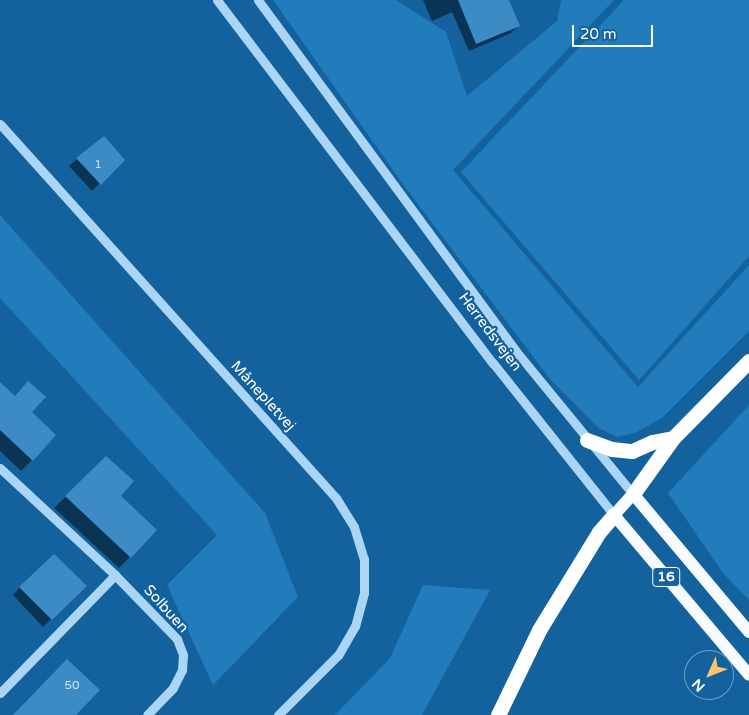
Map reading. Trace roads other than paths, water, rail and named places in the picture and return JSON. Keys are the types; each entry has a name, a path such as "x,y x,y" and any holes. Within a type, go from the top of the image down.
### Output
{"highway":[{"path":"633,494 673,438 749,361"},
{"path":"587,440 612,450 632,451 652,442 673,438"},
{"path":"498,715 539,630 599,532 614,515"}],"main road":[{"path":"614,515 633,494"},
{"name":"Herredsvejen","path":"633,494 749,632"},
{"name":"Herredsvejen","path":"614,515 749,675"}],"street":[{"name":"Herredsvejen","path":"217,0 494,364 614,515"},
{"name":"Herredsvejen","path":"258,0 515,350 633,494"},
{"name":"Månepletvej","path":"0,124 336,498 354,527 364,559 364,594 355,626 338,655 278,715"},
{"name":"Solbuen","path":"0,468 115,575 177,639 184,655 182,670 173,688 147,715"},
{"path":"0,693 115,575"}]}
